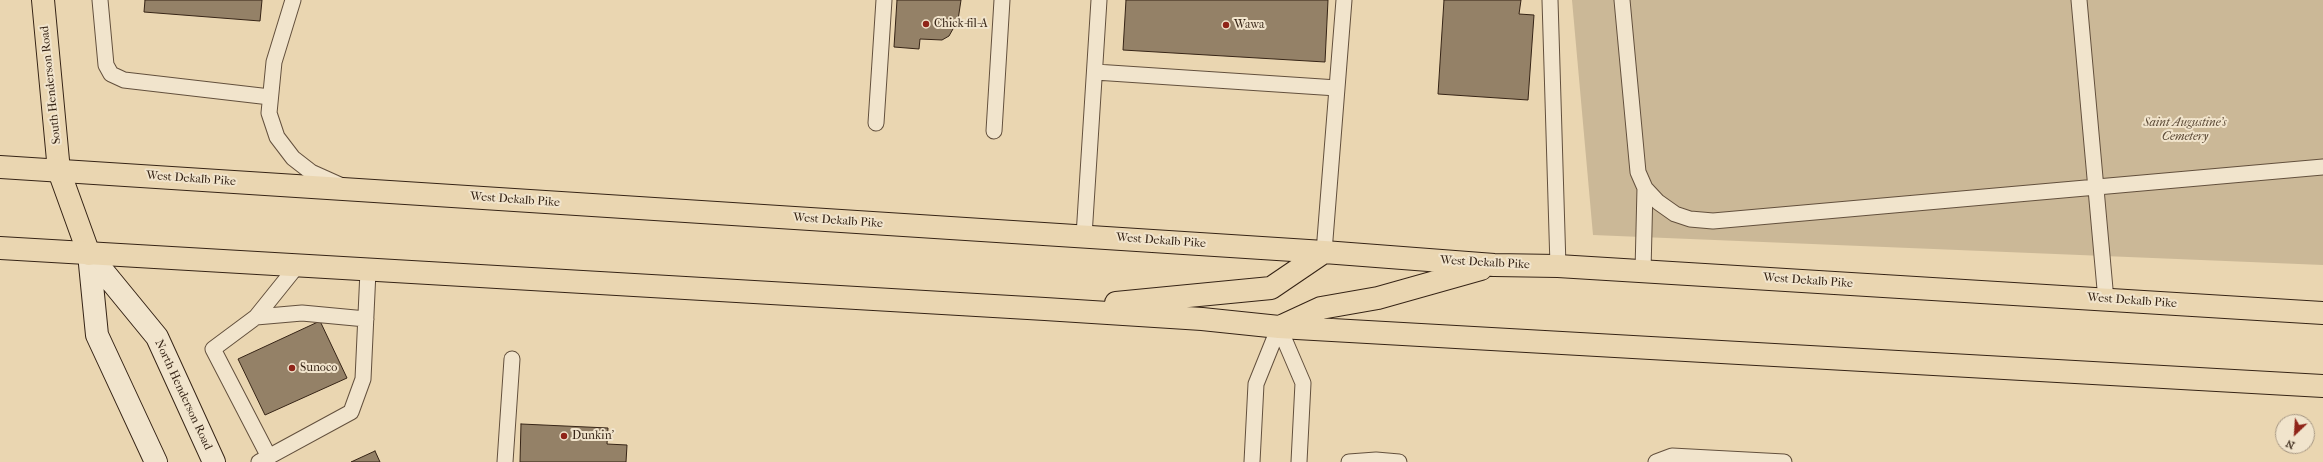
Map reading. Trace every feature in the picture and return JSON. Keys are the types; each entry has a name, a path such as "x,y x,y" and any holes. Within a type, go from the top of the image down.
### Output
{"main road":[{"name":"South Henderson Road","path":"43,0 60,171"},
{"name":"West Dekalb Pike","path":"0,167 1084,236 1494,265 1558,266 2323,313"},
{"name":"North Henderson Road","path":"60,171 89,254 97,335 150,458"},
{"path":"0,248 368,271 1045,309 1202,319 1279,327 2323,386"},
{"path":"1045,309 1271,288 1324,252"},
{"name":"North Henderson Road","path":"89,254 157,337 214,462"},
{"path":"1279,327 1321,308 1378,298 1494,265"}],"lane":[{"path":"100,0 106,65 111,74 124,80 270,97"},
{"path":"293,0 274,62 269,113 277,137 293,158 311,172 350,190"},
{"path":"876,123 884,0"},
{"path":"994,131 1002,0"},
{"path":"1084,236 1099,0"},
{"path":"1324,252 1344,0"},
{"path":"1550,0 1558,266"},
{"path":"1622,0 1638,172 1645,188 1658,202 1675,214 1690,219 1713,220 2096,189 2323,167"},
{"path":"2079,0 2106,300"},
{"path":"1094,72 1337,88"},
{"path":"1643,271 1645,188"},
{"path":"297,266 256,317 214,349 264,459 351,412 363,379 368,271"},
{"path":"256,317 302,313 366,319"},
{"path":"1252,462 1256,384 1279,327"},
{"path":"1279,327 1303,382 1299,462"},
{"path":"505,462 512,359"},
{"path":"1656,462 1672,456 1784,462"},
{"path":"1349,462 1376,460 1400,462"}],"green space":[{"name":"Saint Augustine's Cemetery","path":"1572,0 2323,0 2323,265 1593,235"}],"building":[{"path":"145,0 262,0 260,21 144,12"},
{"name":"Chick-fil-A","path":"897,0 961,0 958,20 949,36 942,40 920,39 919,49 894,47"},
{"name":"Wawa","path":"1126,0 1328,0 1325,62 1123,50"},
{"path":"1444,0 1521,0 1519,14 1534,15 1528,100 1438,94"},
{"name":"Sunoco","path":"320,321 347,378 265,415 238,359"},
{"name":"Dunkin'","path":"521,424 608,428 607,444 627,445 626,462 520,462"},
{"path":"375,451 380,462 351,462"}],"place":[{"name":"Chick-fil-A","path":"926,24"},
{"name":"Wawa","path":"1226,25"},
{"name":"Sunoco","path":"292,368"},
{"name":"Dunkin'","path":"564,436"}]}
